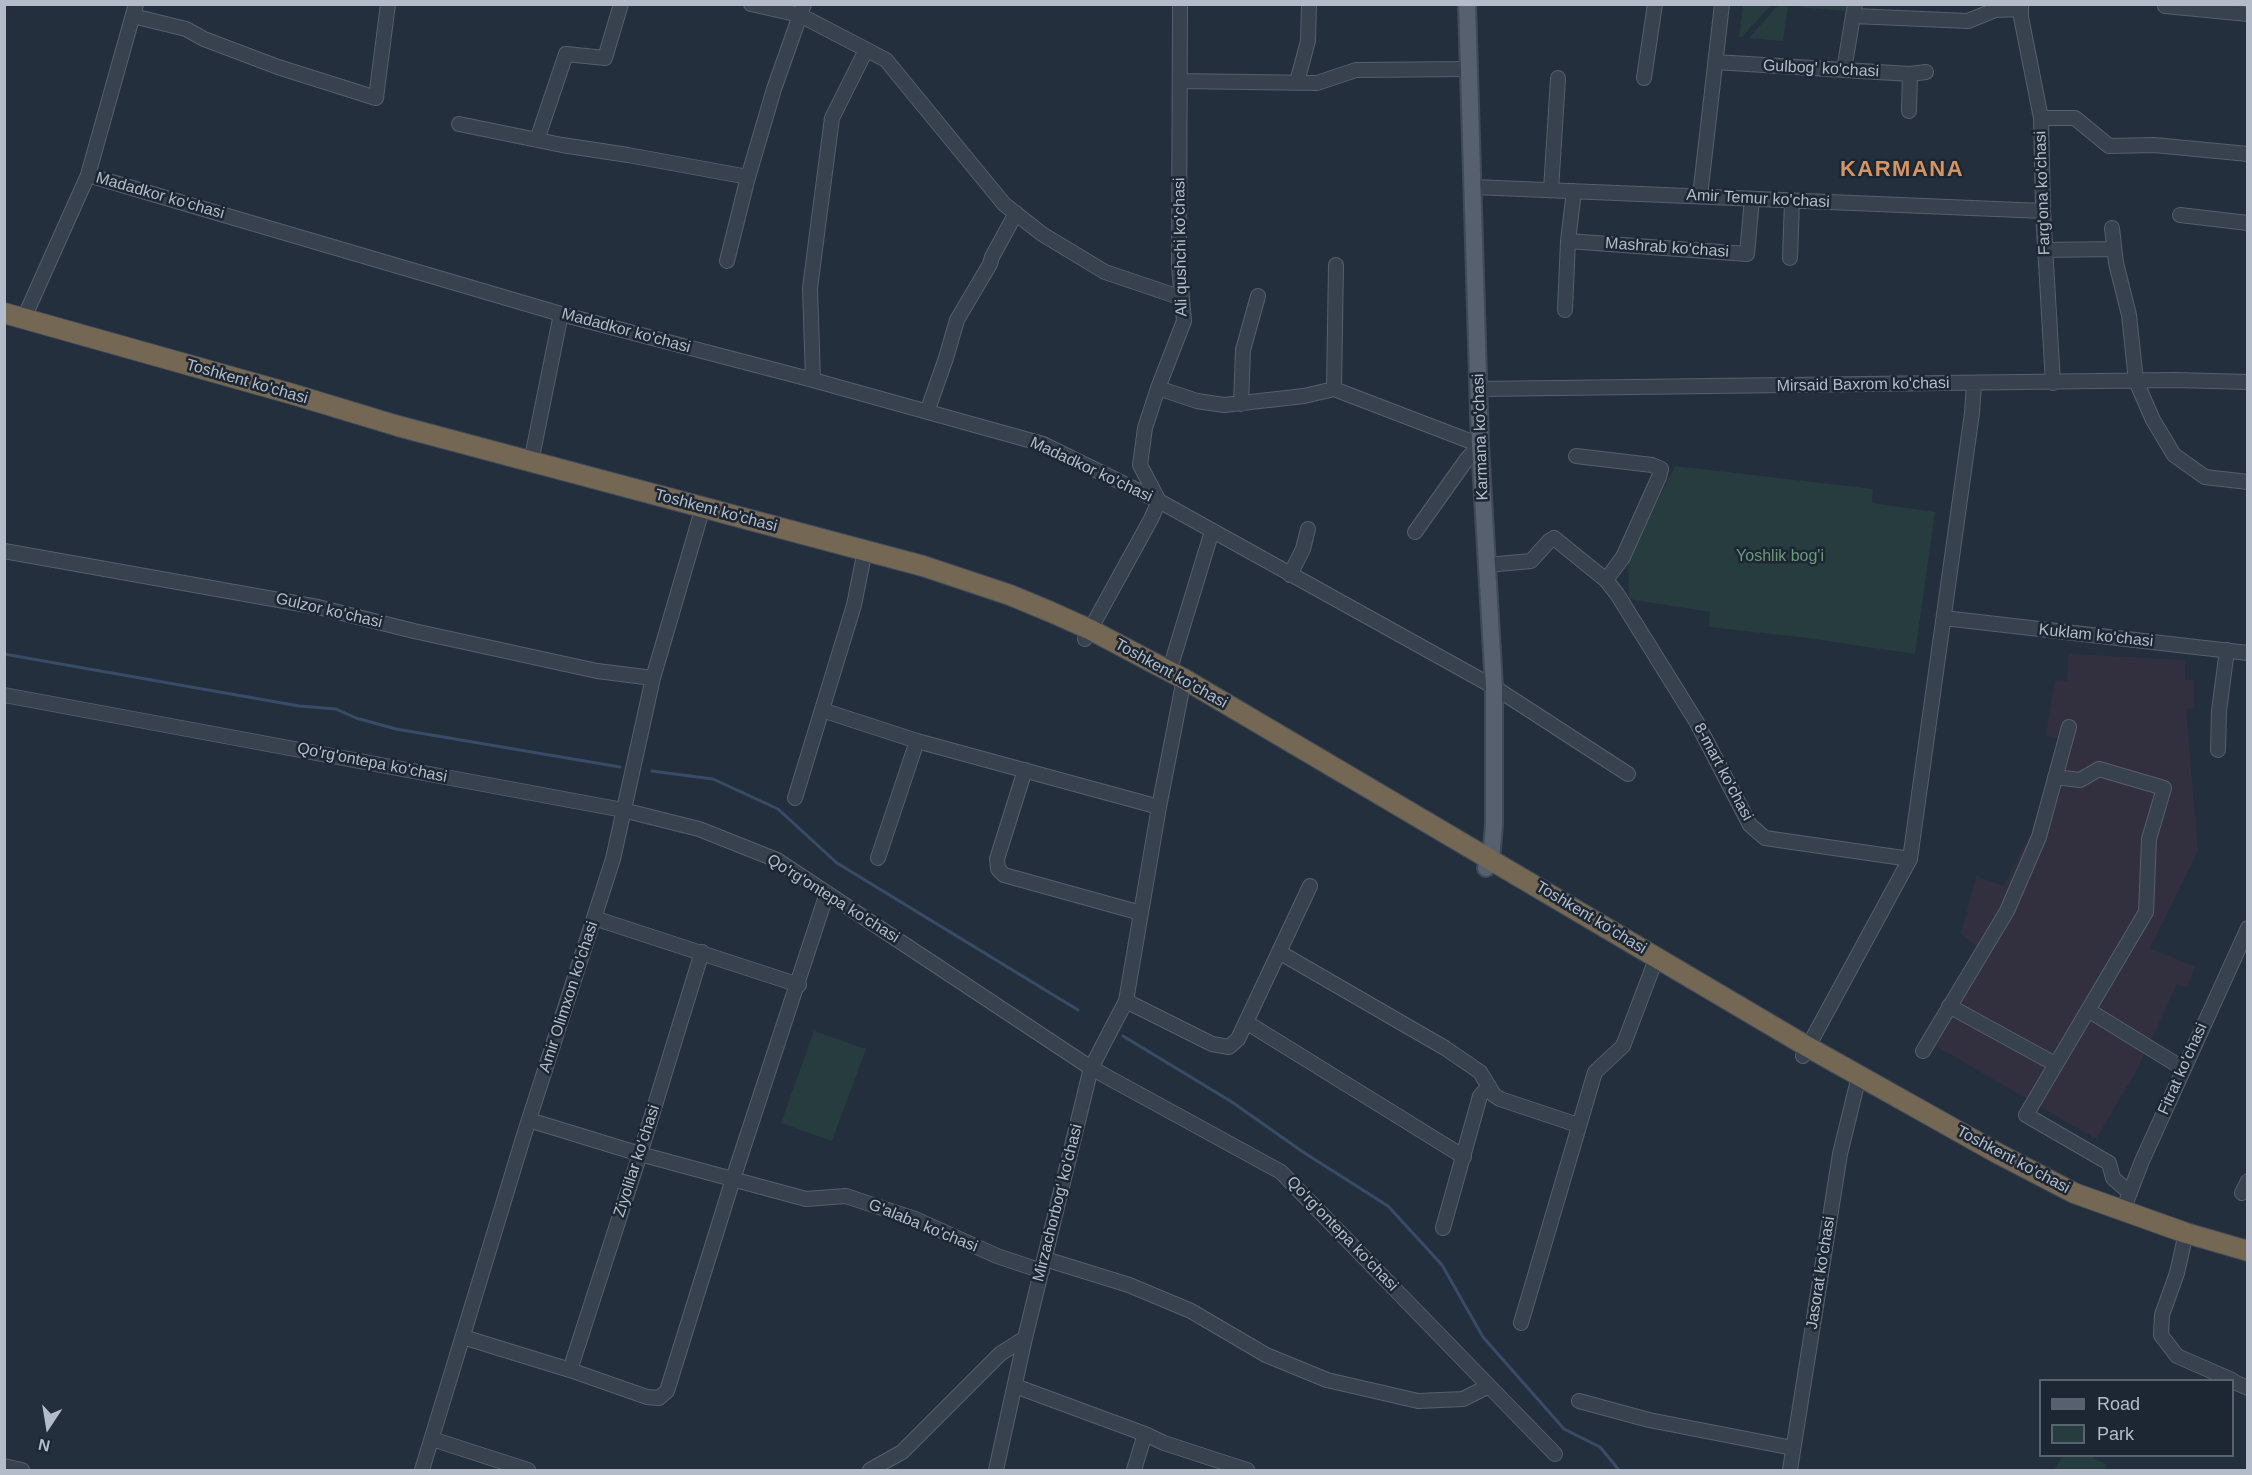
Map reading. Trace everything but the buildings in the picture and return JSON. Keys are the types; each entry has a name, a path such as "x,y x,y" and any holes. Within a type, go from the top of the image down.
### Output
{"highway":[{"name":"Toshkent ko'chasi","path":"4,313 531,462 931,579 1088,634"},
{"name":"Toshkent ko'chasi","path":"4,326 487,462 923,566 1010,595 1178,680 1805,1052"},
{"name":"Toshkent ko'chasi","path":"1488,863 1653,968 1858,1081 2074,1193 2247,1262"},
{"name":"Toshkent ko'chasi","path":"1858,1081 1955,1143 2063,1200 2119,1224 2247,1251"}],"main road":[{"name":"Karmana ko'chasi","path":"1467,4 1480,445 1494,687 1494,825 1488,863"}],"street":[{"name":"Madadkor ko'chasi","path":"24,318 88,175 134,10 278,67 376,98 388,4"},
{"path":"537,140 566,54 605,58 621,4"},
{"path":"751,4 802,10 886,60 1004,204 1042,234 1105,272 1182,298"},
{"name":"Ali qushchi ko'chasi","path":"1159,501 1140,465 1146,428 1158,388 1184,321 1179,266 1180,4"},
{"path":"1297,82 1308,41 1309,4"},
{"path":"1644,78 1655,4"},
{"path":"1700,196 1722,4"},
{"path":"2165,6 2247,14"},
{"path":"1844,70 1855,10 1968,21 1995,10 2021,7"},
{"name":"Farg'ona ko'chasi","path":"2021,7 2041,118 2044,250 2053,383"},
{"path":"727,261 748,177 774,89 802,10"},
{"path":"813,380 810,288 832,118 866,50"},
{"name":"Gulbog' ko'chasi","path":"1715,62 1910,74 1926,72"},
{"path":"1180,81 1317,83 1356,70 1470,69"},
{"path":"1909,111 1910,74"},
{"path":"1551,190 1558,78"},
{"path":"2041,118 2075,118 2109,146 2154,145 2247,154"},
{"path":"459,124 748,177"},
{"name":"Madadkor ko'chasi","path":"88,175 561,314 813,380 1043,444 1159,501 1494,687 1628,774"},
{"name":"Amir Temur ko'chasi","path":"1474,187 2043,211"},
{"path":"1565,310 1574,191"},
{"name":"Mashrab ko'chasi","path":"1569,241 1747,254 1752,199"},
{"path":"1790,258 1792,201"},
{"path":"927,412 957,320 990,264 1016,213"},
{"path":"2180,215 2247,223"},
{"path":"2112,228 2114,249 2129,315 2136,381 2153,420 2174,455 2205,477 2247,482"},
{"path":"2044,250 2114,249"},
{"path":"1334,389 1336,266"},
{"path":"1241,404 1243,350 1258,296"},
{"path":"531,462 561,314"},
{"name":"Mirsaid Baxrom ko'chasi","path":"1479,389 2136,381 2247,382"},
{"path":"1805,1052 1910,859 1972,413 1974,383"},
{"path":"1158,388 1197,401 1224,405 1304,396 1334,389 1480,445 1467,459 1415,532"},
{"path":"1576,456 1652,465 1660,469 1659,477 1623,557 1606,580"},
{"path":"1088,634 1152,519 1159,501"},
{"name":"Amir Olimxon ko'chasi","path":"422,1470 529,1120 613,859 653,678 702,513"},
{"path":"1290,575 1303,549 1308,529"},
{"name":"Mirzachorbog' ko'chasi","path":"996,1470 1025,1338 1091,1068 1126,1001 1178,680 1212,531"},
{"name":"8-mart ko'chasi","path":"1487,565 1531,561 1554,538 1606,580 1696,721 1750,825 1765,838 1910,859"},
{"name":"Gulzor ko'chasi","path":"4,551 318,607 414,631 586,668 653,678"},
{"path":"795,798 854,605 863,560"},
{"name":"Kuklam ko'chasi","path":"1944,618 2247,653"},
{"path":"2218,750 2218,711 2227,650"},
{"name":"Qo'rg'ontepa ko'chasi","path":"4,695 623,810 699,829 777,860 1091,1068 1281,1172 1555,1454"},
{"path":"822,710 917,741 1159,807"},
{"path":"1923,1051 2007,911 2039,837 2069,727"},
{"path":"878,858 917,741"},
{"path":"2055,777 2080,780 2099,769 2164,788 2149,838 2146,912 2026,1115 2109,1163 2113,1178 2130,1193"},
{"path":"1025,770 997,859 998,869 1004,875 1141,913"},
{"path":"1126,1001 1212,1044 1229,1047 1238,1039 1310,886"},
{"path":"463,1337 647,1397 659,1398 667,1391 733,1179 799,985 827,893"},
{"path":"594,918 799,985"},
{"name":"Fitrat ko'chasi","path":"2123,1212 2142,1161 2247,928"},
{"name":"Ziyolilar ko'chasi","path":"570,1370 702,952"},
{"path":"1279,952 1445,1048 1480,1072 1494,1095 1500,1099 1578,1125"},
{"path":"1521,1323 1595,1072 1623,1046 1653,968"},
{"path":"1949,1006 2055,1064"},
{"path":"2088,1010 2184,1069"},
{"path":"1246,1022 1464,1157"},
{"name":"Jasorat ko'chasi","path":"1790,1470 1840,1154 1858,1081"},
{"path":"1443,1228 1479,1096 1489,1086"},
{"name":"G'alaba ko'chasi","path":"529,1120 640,1154 806,1199 846,1196 915,1219 987,1252 1043,1265"},
{"path":"2185,1238 2177,1273 2162,1316 2161,1335 2178,1356 2228,1379"},
{"path":"1043,1265 1129,1285 1191,1311 1266,1355 1327,1380 1418,1401 1463,1399 1489,1386"},
{"path":"870,1470 902,1452 1000,1354 1025,1338"},
{"path":"1015,1386 1164,1443 1247,1470"},
{"path":"1579,1401 1649,1420 1793,1448"},
{"path":"1134,1470 1145,1434"},
{"path":"432,1439 528,1470"},
{"path":"4,1466 22,1470"}],"shaded area":[{"path":"2069,654 2185,660 2185,679 2194,681 2194,708 2186,709 2198,851 2150,948 2195,967 2187,987 2177,984 2138,1068 2096,1139 1921,1037 1977,947 1961,934 1976,876 2004,886 2030,835 2059,739 2046,735 2055,680 2067,681"}],"green space":[{"path":"1779,4 1788,5 1783,41 1749,38"},
{"path":"1743,5 1771,5 1742,37 1739,37"},
{"path":"1846,5 1845,11 1798,7"},
{"name":"Yoshlik bog'i","path":"1675,466 1873,489 1872,503 1935,512 1915,654 1808,638 1709,627 1710,612 1629,599 1628,560"},
{"path":"814,1031 866,1049 832,1141 781,1123"},
{"path":"2062,1457 2092,1457 2107,1465 2104,1470 2054,1470"}],"waterway":[{"path":"4,654 299,706 336,709 356,718 396,729 620,767"},
{"path":"652,771 713,779 778,809 837,863 1078,1010"},
{"path":"1123,1036 1232,1102 1303,1152 1388,1206 1442,1265 1483,1337 1564,1429 1600,1447 1619,1470"}],"district":[{"name":"KARMANA","path":"1902,170"}]}
